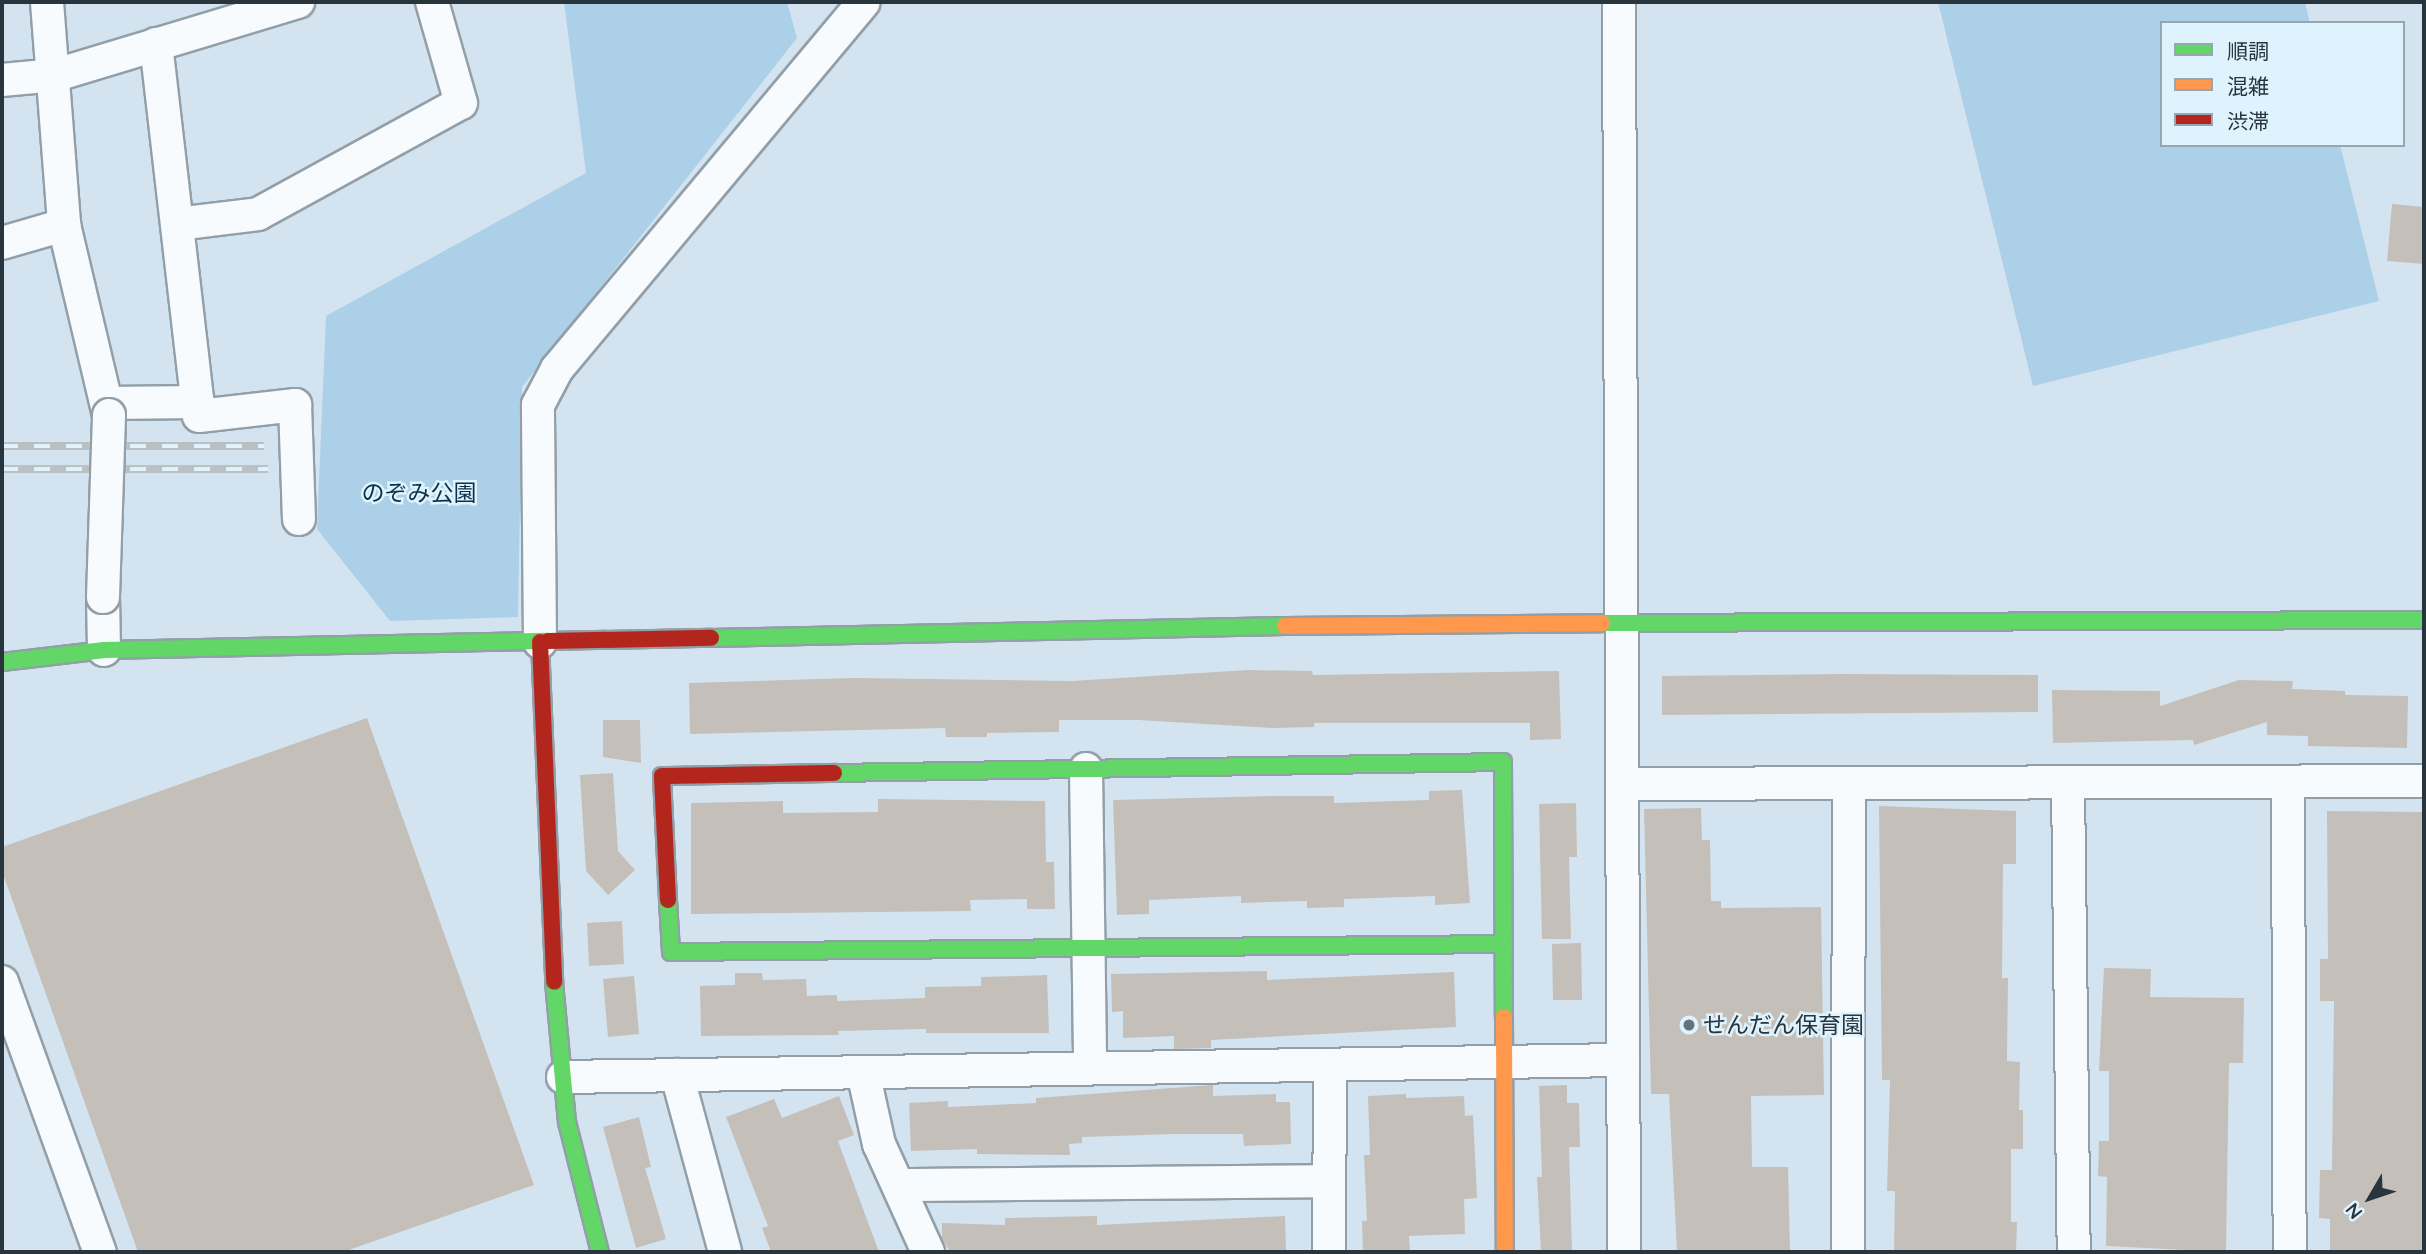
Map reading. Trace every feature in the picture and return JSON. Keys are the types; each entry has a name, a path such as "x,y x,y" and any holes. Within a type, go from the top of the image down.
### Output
{"street":[{"path":"47,2 56,75 64,225 108,409 104,650"},
{"path":"2,80 56,75 298,2"},
{"path":"177,224 258,214 461,103 432,2"},
{"path":"600,1252 567,1122 548,918 540,642 538,405 557,369 864,2"},
{"path":"1619,2 1624,1252"},
{"path":"156,44 199,416 295,405 299,519"},
{"path":"2,243 64,225"},
{"path":"108,409 198,402"},
{"path":"2,662 104,650 1454,623 2424,620"},
{"path":"1504,944 671,952 662,776 1503,762 1505,1062 1505,1252"},
{"path":"1086,769 1090,1068"},
{"path":"1622,784 2424,781"},
{"path":"2288,782 2290,1252"},
{"path":"1849,783 1849,1252"},
{"path":"2068,783 2074,1252"},
{"path":"2,982 100,1252"},
{"path":"563,1077 1623,1060"},
{"path":"1329,1252 1330,1065"},
{"path":"863,1072 879,1144 928,1252"},
{"path":"677,1075 725,1252"},
{"path":"899,1185 1329,1181"}],"green space":[{"name":"のぞみ公園","path":"564,2 787,2 797,38 522,387 518,617 390,621 317,529 326,316 586,173"},
{"path":"1938,2 2305,2 2310,21 2160,21 2160,147 2340,147 2379,301 2033,386"}],"building":[{"path":"2392,204 2424,207 2424,264 2387,261"},
{"path":"1248,670 1312,671 1313,675 1559,671 1561,739 1530,740 1530,723 1314,723 1314,727 1273,728 1138,720 1059,720 1059,732 987,733 987,737 946,737 945,728 690,734 689,683 853,678 1072,681"},
{"path":"2038,675 2038,712 1662,715 1662,676"},
{"path":"2239,680 2293,681 2292,689 2345,691 2345,695 2408,696 2407,748 2308,746 2308,736 2267,735 2267,722 2194,745 2193,740 2053,743 2052,690 2160,691 2160,706"},
{"path":"367,718 534,1185 343,1252 138,1252 2,871 2,847"},
{"path":"603,720 640,720 641,763 603,757"},
{"path":"613,773 618,851 635,870 608,895 586,871 580,775"},
{"path":"1462,790 1470,903 1435,905 1435,896 1344,899 1344,907 1307,908 1307,901 1241,903 1241,896 1149,900 1149,914 1117,915 1113,800 1334,796 1334,803 1429,800 1429,791"},
{"path":"878,799 1045,801 1046,862 1054,862 1055,909 1027,909 1027,899 970,900 971,911 691,914 691,803 783,801 783,813 878,812"},
{"path":"1576,803 1577,857 1569,857 1571,939 1542,939 1539,804"},
{"path":"1879,806 2016,811 2016,864 2003,864 2002,978 2008,978 2007,1061 2020,1062 2019,1110 2023,1110 2023,1149 2011,1149 2011,1222 2017,1222 2016,1252 1894,1252 1895,1191 1887,1191 1890,1080 1882,1080"},
{"path":"1701,808 1702,840 1710,840 1711,901 1721,901 1721,908 1821,907 1824,1095 1751,1096 1752,1167 1788,1167 1790,1252 1677,1252 1669,1094 1651,1094 1644,809"},
{"path":"2327,811 2424,812 2424,1252 2330,1252 2330,1219 2319,1218 2320,1170 2332,1170 2334,1001 2320,1001 2320,959 2328,959"},
{"path":"622,921 624,964 589,966 587,923"},
{"path":"1581,943 1582,1000 1553,1000 1552,944"},
{"path":"2104,968 2151,969 2150,997 2244,998 2243,1063 2229,1063 2226,1252 2106,1246 2107,1177 2098,1176 2099,1141 2109,1141 2109,1071 2099,1071"},
{"path":"1267,971 1267,980 1454,972 1456,1027 1211,1040 1211,1048 1174,1049 1174,1036 1123,1038 1123,1011 1112,1012 1111,974"},
{"path":"735,973 762,973 763,980 806,979 807,996 837,995 837,1001 925,998 925,987 981,986 981,977 1047,975 1049,1033 926,1033 926,1029 838,1031 839,1035 701,1036 700,986 735,985"},
{"path":"634,976 639,1034 608,1037 603,979"},
{"path":"1213,1085 1213,1096 1276,1094 1276,1102 1290,1102 1291,1144 1244,1146 1243,1134 1175,1134 1082,1137 1082,1143 1069,1144 1070,1155 977,1154 977,1149 911,1151 909,1103 948,1101 948,1107 1036,1103 1036,1098"},
{"path":"1567,1085 1567,1103 1579,1103 1580,1147 1569,1147 1572,1252 1541,1252 1537,1177 1542,1177 1539,1086"},
{"path":"1406,1094 1406,1098 1464,1096 1465,1116 1473,1115 1477,1198 1464,1199 1465,1234 1409,1236 1410,1252 1363,1252 1362,1221 1367,1221 1364,1155 1370,1155 1368,1096"},
{"path":"839,1096 854,1135 838,1141 879,1252 771,1252 762,1228 768,1226 726,1117 774,1099 782,1118"},
{"path":"639,1117 651,1167 645,1168 666,1239 636,1248 603,1127"},
{"path":"1097,1216 1097,1225 1285,1216 1286,1252 950,1252 942,1238 942,1223 1005,1225 1005,1218"}],"railway":[{"path":"2,446 264,446"},
{"path":"2,469 268,469"}],"traffic: fast":[{"path":"1602,623 2424,620"},
{"path":"711,638 1285,626"},
{"path":"2,662 104,650 548,641"},
{"path":"834,773 1503,762 1504,1017"},
{"path":"668,900 671,952 1504,944"},
{"path":"554,982 567,1122 600,1252"}],"traffic: slow":[{"path":"1285,626 1602,623"},
{"path":"1504,1017 1505,1252"}],"traffic: jam":[{"path":"548,641 711,638"},
{"path":"540,642 554,982"},
{"path":"668,900 662,776 834,773"}],"place":[{"name":"せんだん保育園","path":"1689,1025"}]}
